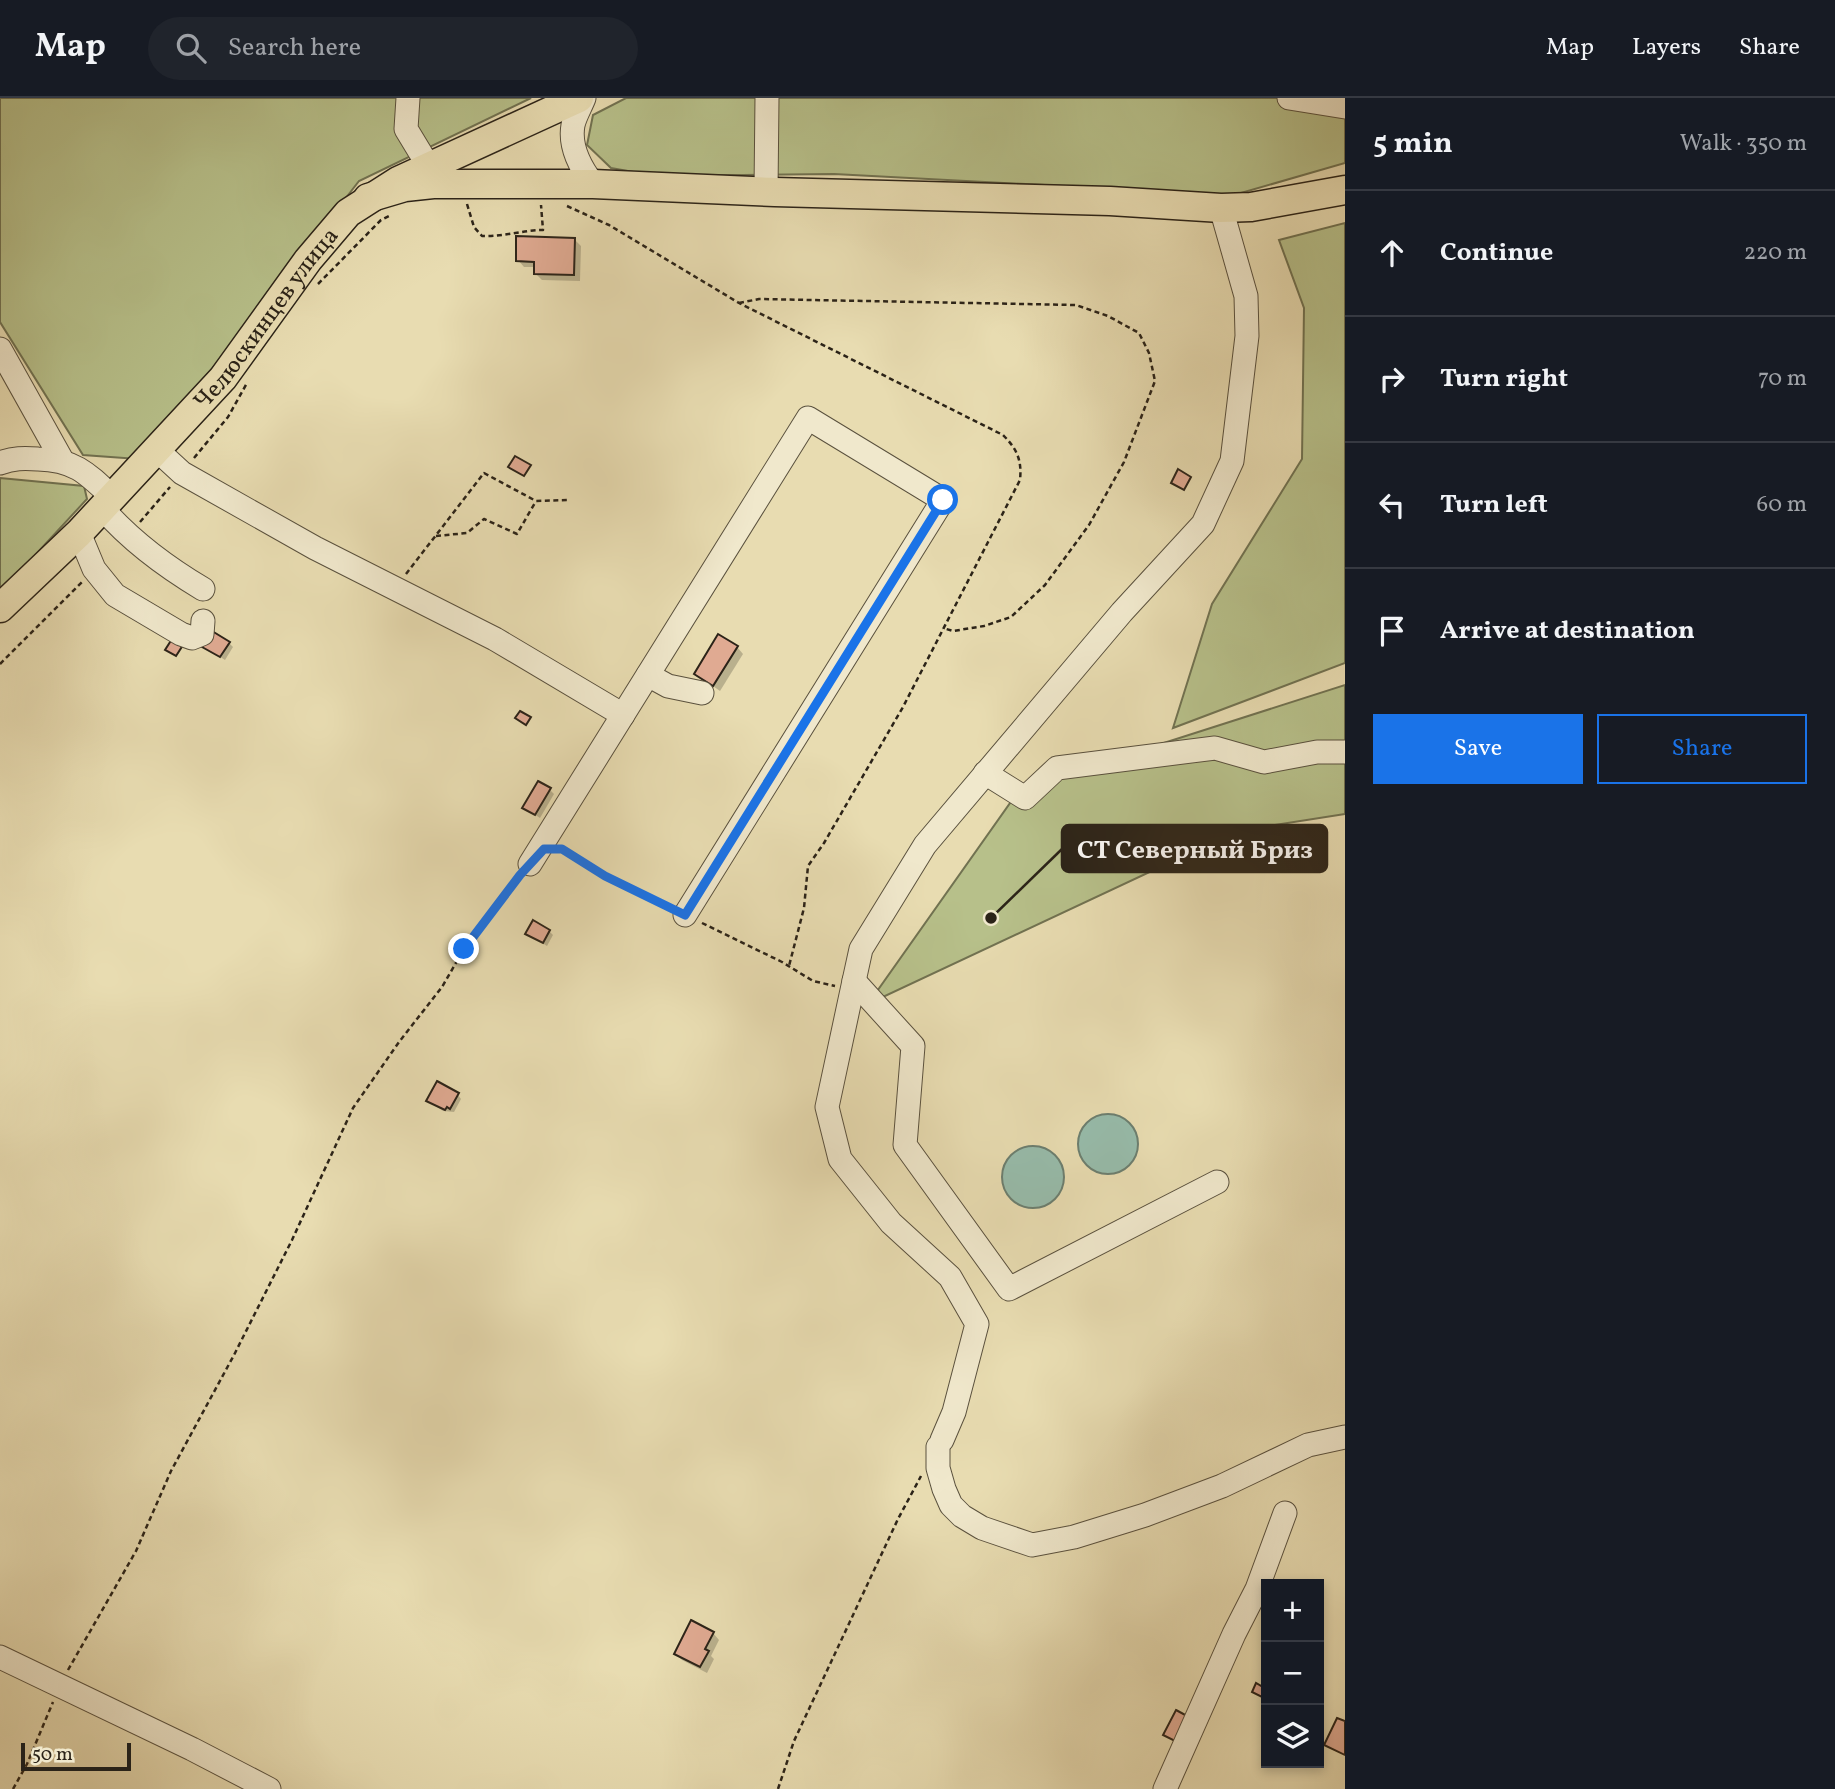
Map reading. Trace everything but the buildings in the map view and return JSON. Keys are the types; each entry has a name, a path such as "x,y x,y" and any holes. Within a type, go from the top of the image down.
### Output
{"main road":[{"name":"Челюскинцев улица","path":"0,608 79,533 223,378 331,230 348,213 368,198 441,161 582,98"},
{"path":"489,139 482,153 481,164 493,175 524,184"},
{"path":"441,161 466,173 524,184"},
{"path":"368,198 405,187 593,184 1110,201 1220,208 1251,207 1345,190"}],"street":[{"path":"408,98 406,129 441,161"},
{"path":"582,98 573,125 574,152 581,169 593,184"},
{"path":"766,191 767,98"},
{"path":"1289,98 1345,107"},
{"path":"1220,208 1246,296 1247,335 1232,461 1203,524 1122,612 925,845 861,949 827,1107 840,1159 891,1223 950,1277 978,1324 954,1412 940,1443 938,1468 944,1489 951,1504 962,1516 982,1528 1032,1545 1074,1537 1145,1515 1222,1486 1308,1445 1345,1437"},
{"path":"0,349 62,460"},
{"path":"530,864 808,418 943,500 685,915"},
{"path":"157,450 182,472 314,548 495,639 623,715"},
{"path":"0,463 14,458 62,460 83,471 108,503 127,535 167,568 203,589"},
{"path":"79,533 94,569 115,595 180,634 192,638 202,634 203,621"},
{"path":"648,676 668,686 690,686"},
{"path":"985,773 1025,798 1057,768 1215,748 1265,762 1317,752 1345,752"},
{"path":"853,986 913,1046 905,1145 1009,1289 1217,1182"},
{"path":"1165,1789 1257,1589 1285,1513"},
{"path":"0,1657 192,1748 269,1789"}],"path":[{"path":"467,184 466,200 474,227 482,236 496,237 527,230 544,230 524,184"},
{"path":"562,203 609,225 739,303 1003,435 1015,448 1022,463 1020,480 902,707 824,844 808,866 804,908 789,966"},
{"path":"313,289 381,220 391,214"},
{"path":"739,303 759,299 1076,305 1108,316 1139,333 1149,353 1155,382 1124,462 1089,525 1045,585 1011,617 984,626 953,631 943,628"},
{"path":"127,535 228,417 247,384"},
{"path":"395,588 484,472 536,501 568,500"},
{"path":"435,537 467,533 484,519 517,534 536,501"},
{"path":"0,664 94,569"},
{"path":"13,1789 27,1764 60,1685 136,1551 171,1471 257,1309 353,1108 442,986 464,949 544,849 562,849 605,876 789,966 813,981 853,986"},
{"path":"778,1789 794,1741 898,1519 940,1443"}],"green space":[{"path":"0,98 531,98 359,181 243,331 138,459 83,455 0,322"},
{"path":"626,98 1345,98 1345,163 1234,195 834,174 656,176 611,168 587,145 593,115"},
{"path":"1345,223 1345,663 1173,728 1212,604 1302,459 1304,308 1279,240"},
{"path":"0,478 84,486 87,499 0,593"},
{"path":"1345,685 1345,814 1237,831 868,1004 1020,789"}],"shaded area":[{"path":"1102,1114 1114,1114 1130,1122 1136,1132 1136,1156 1130,1166 1114,1174 1102,1174 1086,1166 1078,1150 1078,1138 1086,1122"},
{"path":"1033,1146 1055,1155 1064,1177 1055,1199 1033,1208 1011,1199 1002,1177 1011,1155"}],"place":[{"name":"СТ Северный Бриз","path":"991,918"}],"route":[{"path":"464,949 520,875 544,849 562,849 605,876 685,915 943,500"}]}
